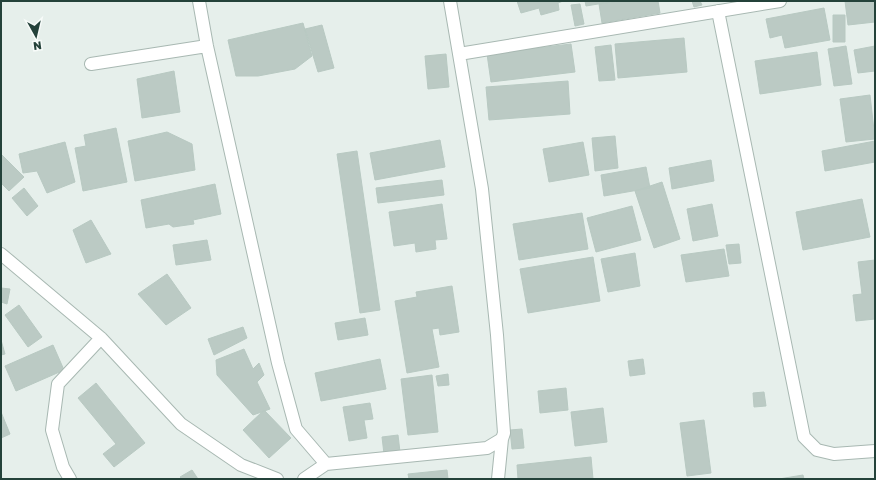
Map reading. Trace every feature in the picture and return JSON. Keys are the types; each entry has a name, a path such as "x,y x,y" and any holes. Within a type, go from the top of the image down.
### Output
{"street":[{"path":"199,1 207,46 278,363 296,429 326,464"},
{"path":"450,1 482,189 504,421 504,433 502,439 498,479"},
{"path":"459,54 780,1"},
{"path":"718,11 804,437 817,450 834,454 875,451"},
{"path":"91,64 207,46"},
{"path":"1,254 102,338 181,424 241,465 278,479"},
{"path":"70,479 63,467 52,430 58,384 102,338"},
{"path":"304,479 326,464 487,448 502,439"}],"building":[{"path":"517,1 563,1 558,3 559,10 541,15 539,8 521,13"},
{"path":"585,1 610,1 610,2 586,6"},
{"path":"618,1 658,1 660,13 602,23 599,4"},
{"path":"692,1 700,1 702,5 694,7"},
{"path":"845,1 875,1 875,22 848,25"},
{"path":"580,4 584,24 575,26 571,5"},
{"path":"824,8 830,40 785,48 782,35 770,38 766,19"},
{"path":"833,15 845,15 845,42 833,42"},
{"path":"303,23 312,56 295,69 258,76 236,76 228,40"},
{"path":"322,25 334,68 318,72 305,29"},
{"path":"684,38 687,72 618,78 615,44"},
{"path":"571,44 575,72 491,82 487,54"},
{"path":"611,45 615,80 599,81 595,47"},
{"path":"846,46 852,84 834,86 828,49"},
{"path":"875,46 875,71 858,73 854,50"},
{"path":"817,52 821,85 760,94 755,61"},
{"path":"446,54 449,87 428,89 425,56"},
{"path":"174,71 180,112 142,118 137,79"},
{"path":"568,81 570,114 489,120 486,87"},
{"path":"870,95 875,139 846,142 840,99"},
{"path":"116,128 127,182 83,191 75,148 86,146 84,135"},
{"path":"167,132 192,144 195,170 135,181 128,141"},
{"path":"615,136 618,168 595,171 592,138"},
{"path":"440,140 445,167 375,180 370,153"},
{"path":"875,141 875,162 825,171 822,151"},
{"path":"65,142 75,182 47,193 37,171 23,173 19,154"},
{"path":"583,142 589,175 549,182 543,149"},
{"path":"357,151 380,310 360,313 337,154"},
{"path":"1,154 24,177 9,191 1,183"},
{"path":"711,160 714,181 672,189 669,168"},
{"path":"646,167 650,188 604,196 601,175"},
{"path":"442,180 444,195 378,203 376,188"},
{"path":"662,182 680,239 654,248 635,191"},
{"path":"215,184 221,214 193,220 194,224 173,227 169,224 146,228 141,200"},
{"path":"24,188 38,206 27,216 12,198"},
{"path":"862,199 870,237 803,250 796,212"},
{"path":"442,204 447,239 435,240 436,249 416,252 415,243 394,246 389,212"},
{"path":"712,204 718,236 693,241 687,209"},
{"path":"632,206 641,240 596,252 587,218"},
{"path":"582,213 588,249 519,260 513,224"},
{"path":"91,220 111,254 86,263 73,230"},
{"path":"207,240 211,260 176,265 173,245"},
{"path":"739,244 741,263 729,264 726,245"},
{"path":"724,249 729,276 686,282 681,255"},
{"path":"635,253 640,286 608,292 601,259"},
{"path":"593,257 600,301 528,313 520,269"},
{"path":"875,260 875,319 856,321 853,295 862,294 858,262"},
{"path":"167,274 191,308 166,325 138,294"},
{"path":"452,286 459,332 440,335 439,328 432,329 439,367 407,373 395,301 417,297 416,292"},
{"path":"1,288 10,289 7,304 1,302"},
{"path":"19,305 42,337 28,347 5,315"},
{"path":"365,318 368,335 338,340 335,323"},
{"path":"243,327 247,338 214,355 208,339"},
{"path":"1,340 5,354 1,355"},
{"path":"53,345 64,370 16,391 5,366"},
{"path":"244,349 253,369 259,363 264,375 257,382 270,409 253,415 217,375 216,360"},
{"path":"380,359 386,389 321,401 315,373"},
{"path":"643,359 645,374 630,376 628,361"},
{"path":"448,374 449,385 438,386 436,376"},
{"path":"432,375 438,432 408,435 401,379"},
{"path":"96,383 145,443 114,467 103,454 116,444 78,398"},
{"path":"566,388 568,410 540,413 538,391"},
{"path":"764,392 766,406 754,407 753,393"},
{"path":"370,403 373,419 364,420 367,438 349,441 343,407"},
{"path":"603,408 607,442 575,446 571,412"},
{"path":"264,410 291,438 269,458 243,430"},
{"path":"1,412 10,434 1,438"},
{"path":"704,420 711,473 687,476 680,423"},
{"path":"522,429 524,448 512,449 510,430"},
{"path":"398,435 400,452 384,454 382,437"},
{"path":"591,457 593,479 518,479 517,465"},
{"path":"192,470 198,479 182,479 180,477"},
{"path":"447,470 448,479 409,479 408,474"},
{"path":"803,475 804,479 779,479"}]}
